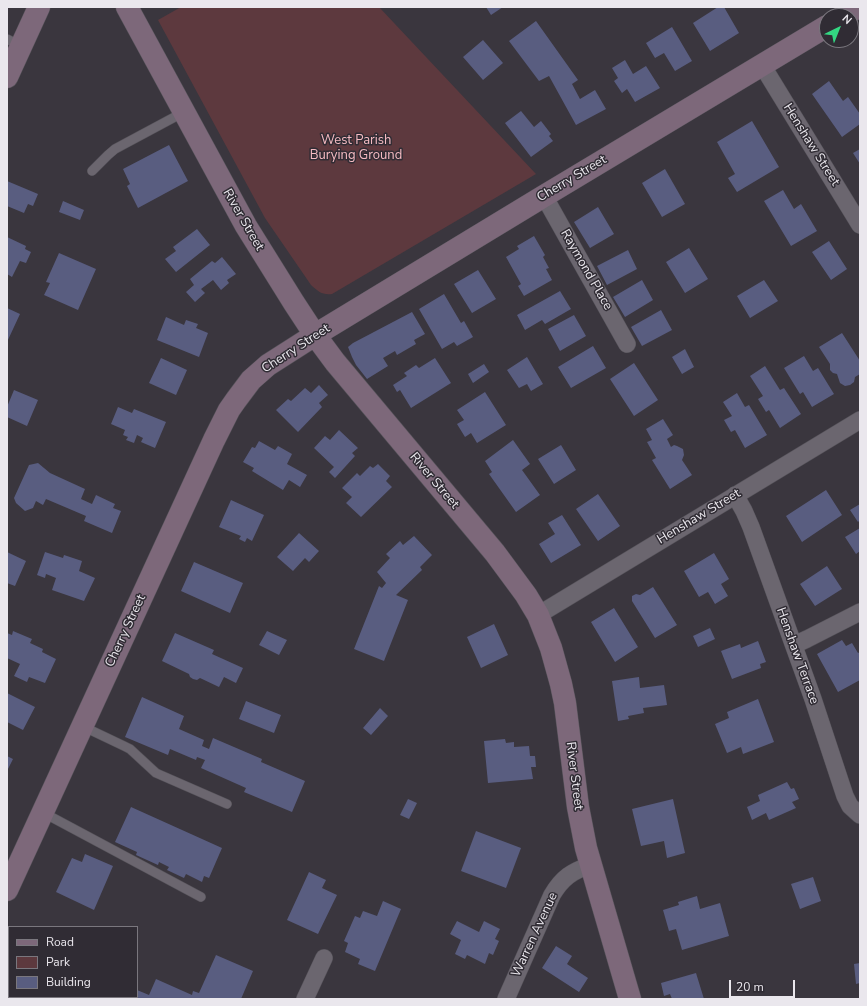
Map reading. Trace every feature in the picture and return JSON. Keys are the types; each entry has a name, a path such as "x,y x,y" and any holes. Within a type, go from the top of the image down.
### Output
{"street":[{"path":"7,77 14,43 39,7"},
{"name":"River Street","path":"127,7 246,226 278,279 315,335 334,362 495,553 526,595 538,615 552,648 565,703 579,814 583,834 630,999"},
{"name":"Cherry Street","path":"7,890 214,440 229,410 251,380 268,365 315,335 819,31"},
{"name":"Henshaw Street","path":"762,65 860,225"},
{"name":"Raymond Place","path":"544,196 627,344"},
{"name":"Henshaw Street","path":"538,615 860,420"},
{"name":"Henshaw Terrace","path":"735,495 751,527 813,699 845,796 850,806 860,815"},
{"path":"794,645 860,612"},
{"name":"Warren Avenue","path":"506,999 552,895 564,879 572,872 591,865"},
{"path":"305,999 324,958"}],"lane":[{"path":"92,171 115,149 184,112"},
{"path":"82,726 130,749 156,772 227,804"},
{"path":"42,812 201,898"}],"green space":[{"name":"West Parish Burying Ground","path":"181,7 379,7 536,174 332,294 326,294 316,290 265,218 158,20"}],"building":[{"path":"486,7 503,7 491,15"},
{"path":"718,7 724,7 739,33 710,51 693,23"},
{"path":"536,21 578,80 572,84 580,99 595,90 606,109 576,125 549,76 539,81 509,41"},
{"path":"672,27 692,61 675,71 664,53 655,58 646,43"},
{"path":"483,40 503,63 483,80 463,57"},
{"path":"625,60 633,74 646,66 660,88 635,102 627,89 622,93 614,81 618,78 612,68"},
{"path":"829,81 843,101 848,97 860,114 860,124 842,137 812,94"},
{"path":"521,111 534,127 541,121 551,134 549,136 553,141 531,157 505,123"},
{"path":"752,121 779,167 737,192 728,178 735,174 717,142"},
{"path":"169,145 188,181 138,208 127,186 130,184 123,169"},
{"path":"860,149 860,164 853,153"},
{"path":"665,169 685,204 662,217 642,183"},
{"path":"7,181 38,194 33,206 28,204 24,213 7,206"},
{"path":"783,190 794,209 801,204 817,231 791,246 764,201"},
{"path":"63,201 84,210 80,220 59,212"},
{"path":"598,207 614,234 590,248 574,222"},
{"path":"197,229 210,245 176,272 165,259 176,251 173,247"},
{"path":"534,236 545,255 543,257 549,268 546,269 552,280 524,296 518,286 521,284 506,257 519,249 517,246"},
{"path":"7,237 26,246 25,249 31,252 26,263 20,261 12,277 7,274"},
{"path":"829,241 847,269 831,280 812,252"},
{"path":"689,248 708,279 685,293 666,262"},
{"path":"628,250 637,269 607,285 597,266"},
{"path":"59,253 96,269 78,310 44,295 50,283 46,282"},
{"path":"222,257 236,274 227,280 229,283 221,290 213,280 201,289 205,293 195,302 186,292 194,285 190,279 212,261 215,263"},
{"path":"478,270 496,299 472,313 454,284"},
{"path":"642,280 653,300 625,317 613,297"},
{"path":"764,280 778,301 750,318 737,296"},
{"path":"560,291 571,309 545,324 542,320 525,330 517,315"},
{"path":"444,294 461,323 464,321 473,337 457,346 454,342 442,349 419,309"},
{"path":"7,308 20,314 7,342"},
{"path":"661,310 672,330 642,346 631,327"},
{"path":"412,312 425,334 414,340 416,344 397,355 395,351 383,358 388,366 367,379 356,365 348,347"},
{"path":"574,315 586,336 560,351 548,329"},
{"path":"166,317 184,325 186,320 198,324 196,328 208,333 199,357 157,340"},
{"path":"842,333 860,361 860,374 855,377 854,382 845,386 840,383 837,374 830,370 830,364 819,347"},
{"path":"593,346 606,368 571,388 558,367"},
{"path":"685,349 694,367 682,374 672,357"},
{"path":"804,356 813,371 818,368 834,394 812,407 803,392 800,394 784,368"},
{"path":"527,357 543,384 531,391 527,384 519,388 507,370"},
{"path":"161,358 187,370 176,395 149,383"},
{"path":"435,358 451,383 411,408 400,390 397,392 393,385 407,376 404,373 416,365 419,368"},
{"path":"634,363 658,400 634,416 610,379"},
{"path":"484,364 489,372 473,383 468,374"},
{"path":"765,366 780,390 784,388 801,414 780,428 769,410 766,412 758,399 763,396 750,376"},
{"path":"319,385 328,395 319,403 322,407 298,432 276,410 288,399 291,401 305,388 311,393"},
{"path":"14,390 38,400 27,426 7,417 7,407"},
{"path":"485,392 506,425 477,443 471,433 465,437 457,424 464,420 457,410"},
{"path":"737,393 745,407 749,405 767,435 745,448 735,430 731,432 724,420 732,416 723,402"},
{"path":"118,407 132,413 134,409 166,422 155,448 141,442 143,438 137,435 134,443 126,440 128,437 123,435 125,430 111,424"},
{"path":"663,419 673,435 667,439 671,447 674,445 683,449 684,455 682,460 692,475 670,489 652,460 656,458 647,442 652,440 646,429"},
{"path":"339,430 358,448 352,453 355,456 335,478 329,472 334,467 314,448 325,436 330,440"},
{"path":"513,440 530,464 522,470 540,495 516,512 489,474 492,472 485,461"},
{"path":"259,441 275,450 278,446 292,454 287,464 307,475 300,487 289,480 283,490 252,471 254,468 243,462 252,447 255,448"},
{"path":"561,445 576,470 554,484 538,459"},
{"path":"38,463 50,473 85,489 81,499 92,504 96,495 115,504 113,508 121,511 112,533 84,521 86,516 46,499 43,505 36,501 33,508 25,511 16,503 14,498 29,465"},
{"path":"378,464 390,476 386,481 392,487 361,517 346,503 352,497 342,488 357,473 360,476 370,466 373,468"},
{"path":"826,490 842,515 802,542 786,516"},
{"path":"598,494 620,526 598,541 576,509"},
{"path":"231,500 264,515 252,541 247,538 245,542 239,539 241,536 219,527"},
{"path":"860,504 860,520 858,522 850,510"},
{"path":"562,515 581,545 551,563 539,544 555,534 548,523"},
{"path":"860,528 860,551 856,554 845,537"},
{"path":"299,533 319,551 309,562 305,558 293,571 277,557"},
{"path":"414,536 432,555 420,567 422,570 396,595 408,600 384,661 354,649 379,586 382,588 386,583 377,572 390,558 386,554 400,541 403,545"},
{"path":"7,552 26,561 15,586 7,583"},
{"path":"45,552 63,558 64,555 82,561 79,571 95,578 84,601 52,590 56,578 46,574 45,578 37,575"},
{"path":"714,553 729,579 721,584 728,596 715,604 708,592 699,597 684,571"},
{"path":"194,562 243,583 230,613 181,591"},
{"path":"827,566 842,589 815,606 800,584"},
{"path":"653,587 677,625 655,638 632,601 632,596 636,594 640,595"},
{"path":"614,608 638,647 615,662 591,622"},
{"path":"494,624 508,655 481,668 467,637"},
{"path":"710,628 715,639 698,647 693,636"},
{"path":"13,631 32,639 30,643 43,649 42,652 56,659 45,683 29,677 27,682 14,676 20,664 7,658 7,633 12,635"},
{"path":"267,631 287,640 279,655 259,645"},
{"path":"175,633 214,650 212,654 243,668 236,683 224,677 219,687 200,678 197,680 193,679 189,674 162,661"},
{"path":"842,640 846,646 852,643 858,653 860,652 860,680 838,692 817,654"},
{"path":"758,641 766,662 760,664 761,668 732,679 721,651 740,644 741,648"},
{"path":"639,677 640,688 664,685 667,705 643,708 644,713 628,716 629,719 618,721 612,681"},
{"path":"7,693 35,707 23,730 7,722"},
{"path":"142,697 184,716 179,729 204,740 202,746 209,749 213,738 262,759 261,762 305,781 292,812 244,792 246,788 201,768 205,760 197,757 196,760 170,749 168,755 125,737"},
{"path":"758,699 774,742 743,754 741,747 727,753 715,724 729,718 727,712"},
{"path":"246,701 281,715 274,733 239,719"},
{"path":"380,708 388,716 371,735 363,728"},
{"path":"505,739 506,743 514,742 514,747 529,746 530,756 535,756 536,767 531,767 533,779 488,783 484,741"},
{"path":"7,756 13,759 7,771"},
{"path":"787,782 791,789 794,788 799,799 792,802 796,808 769,820 766,813 752,820 747,807 760,801 758,795"},
{"path":"408,799 417,803 409,819 400,815"},
{"path":"673,799 685,853 667,858 664,841 641,846 632,809"},
{"path":"131,807 222,848 209,878 204,876 202,882 186,874 184,878 167,870 169,867 159,862 158,865 136,855 137,852 115,842"},
{"path":"476,831 521,848 506,888 461,871"},
{"path":"85,854 113,866 94,910 56,892 72,858 82,862"},
{"path":"309,872 326,880 322,888 337,895 318,934 287,920"},
{"path":"813,877 821,901 800,909 791,884"},
{"path":"697,896 700,909 720,903 729,936 682,950 676,929 669,931 663,910 679,905 678,902"},
{"path":"383,901 401,909 375,971 358,964 360,959 345,952 348,943 344,941 355,916 360,918 363,911 377,916"},
{"path":"457,921 479,932 484,921 500,929 495,939 499,941 493,955 489,953 485,964 467,955 465,959 455,954 461,940 450,934"},
{"path":"556,946 572,956 567,964 588,978 579,992 542,968"},
{"path":"216,955 253,971 241,999 131,999 138,998 138,990 149,995 156,979 192,995 193,991 199,993"},
{"path":"860,963 860,983 856,984 854,964"},
{"path":"696,973 704,999 672,999 670,994 664,996 661,983"}]}
